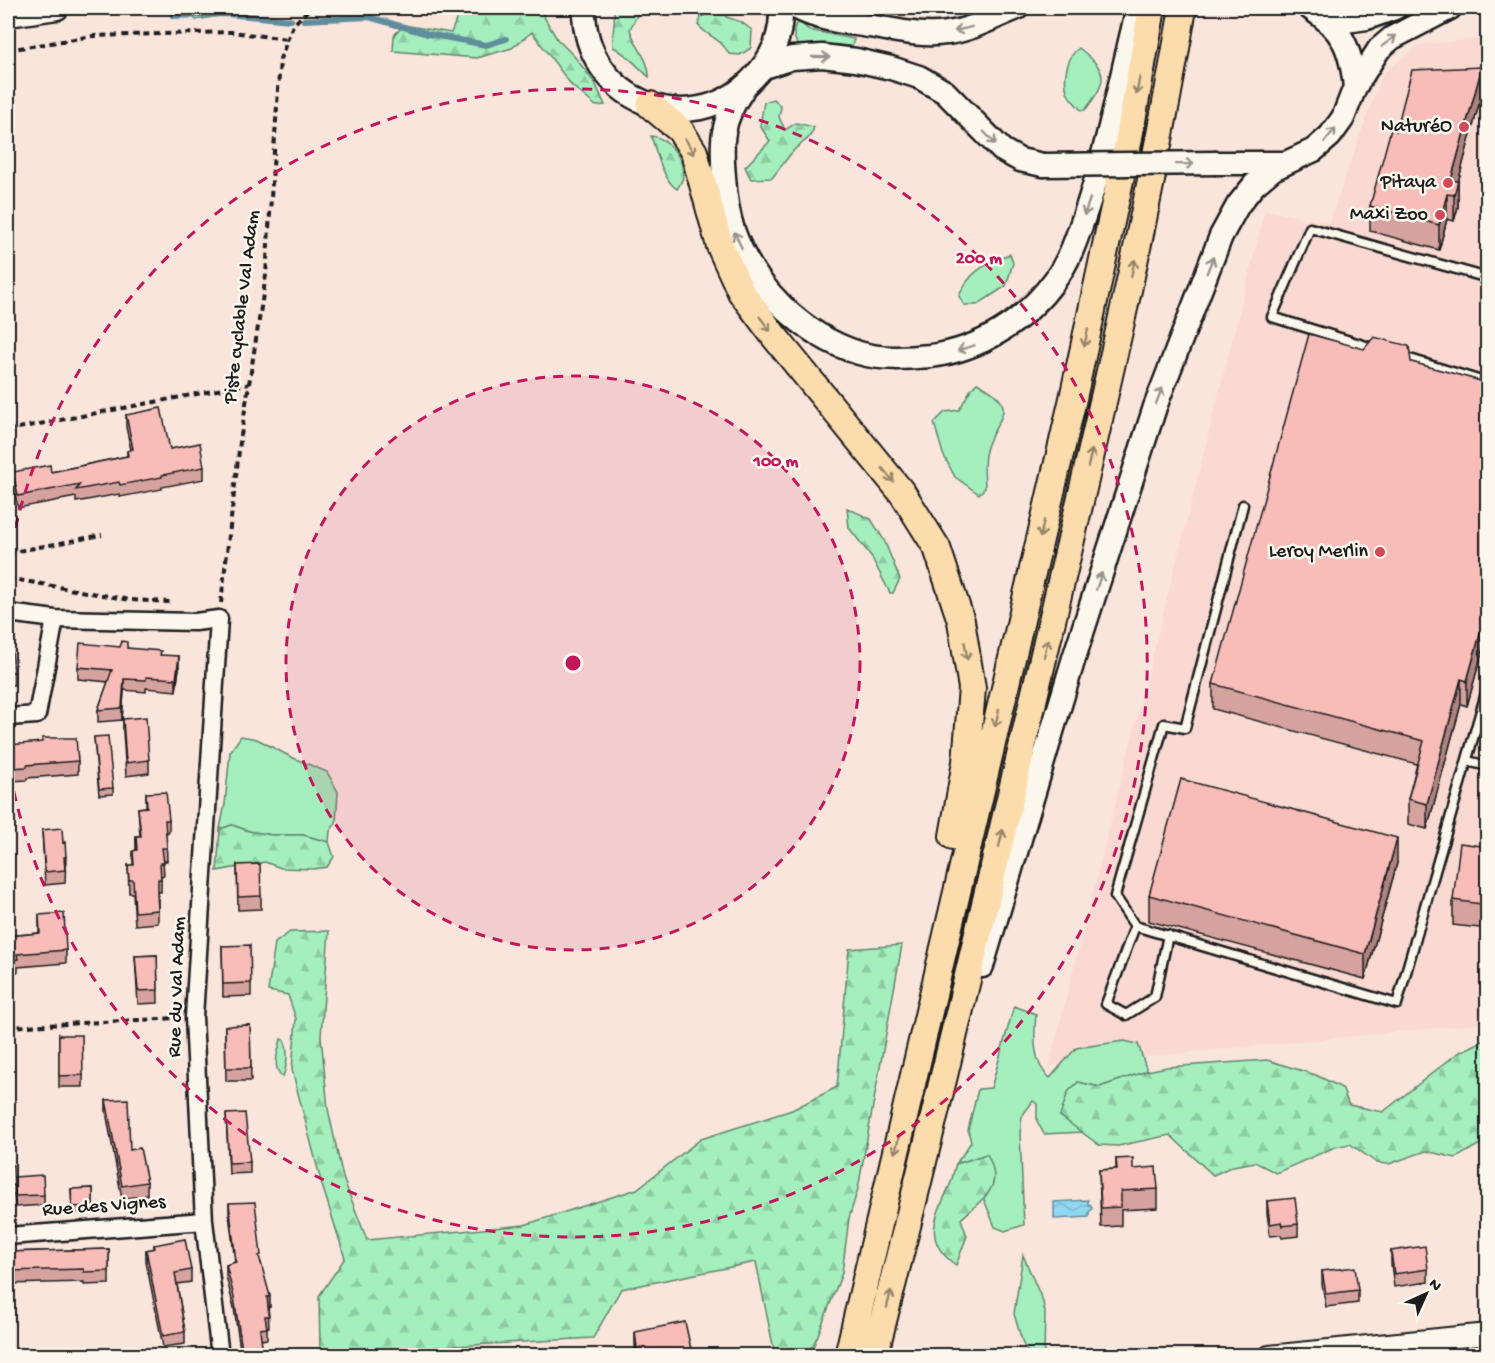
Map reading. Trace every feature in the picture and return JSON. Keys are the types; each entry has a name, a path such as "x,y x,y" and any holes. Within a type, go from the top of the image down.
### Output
{"main road":[{"path":"8,15 57,8"},
{"path":"565,8 584,16 592,51 606,74 626,92 650,105 680,130 694,152 720,246 741,292 903,494 937,548 961,621 972,688 966,762 910,1088"},
{"path":"781,8 777,40 764,67 730,108 722,147 725,189 733,230 750,267 773,297 800,322 828,341 861,354 893,358 946,354 977,344 1005,329 1030,310 1056,279 1071,252 1096,183 1138,8"},
{"path":"797,8 826,20 907,33 928,34 948,33 974,27 1017,8"},
{"path":"848,1356 1072,403 1128,142 1152,8"},
{"path":"874,1356 929,1140 1103,406 1138,243 1183,8"},
{"path":"1310,8 1332,23 1339,32 1348,51 1355,87"},
{"path":"1332,23 1367,18 1395,8"},
{"path":"929,1140 1074,658 1155,407 1221,236 1238,205 1254,184 1273,169 1314,150 1330,136 1343,117 1355,87 1379,49 1392,38 1450,8"},
{"path":"764,67 792,58 822,56 891,68 919,77 945,93 1002,150 1020,159 1043,165 1285,163"},
{"path":"650,105 677,110 704,108 742,91"}],"street":[{"path":"8,613 55,619 195,622 219,619"},
{"path":"8,717 37,715 55,619"},
{"name":"Rue du Val Adam","path":"219,619 194,1017 204,1221 220,1356"},
{"name":"Rue des Vignes","path":"8,1236 204,1221"},
{"path":"1269,1356 1488,1334"}],"lane":[{"path":"1385,351 1272,316 1310,228 1488,278"},
{"path":"1395,354 1488,383"},
{"path":"1243,505 1185,728 1164,724 1115,896 1135,926 1397,1004 1488,686"},
{"path":"1467,761 1488,766"},
{"path":"1135,926 1106,1004 1126,1015 1155,997 1168,935"}],"path":[{"name":"Piste cyclable Val Adam","path":"219,619 249,384 266,275 280,59 293,25 310,8"},
{"path":"8,50 93,36 231,32 287,39"},
{"path":"8,430 249,384"},
{"path":"8,553 102,535"},
{"path":"8,579 130,600 172,602"},
{"path":"8,1027 194,1017"}],"shaded area":[{"path":"1487,38 1487,1023 1049,1066 1265,210 1329,223 1382,74 1419,45"}],"green space":[{"path":"191,8 265,8 196,20 185,10"},
{"path":"463,8 539,8 557,39 595,83 605,105 596,106 572,86 532,32 512,48 477,58 393,51 394,35 404,25 451,33 459,12"},
{"path":"613,8 641,8 630,29 647,65 649,77 627,56 613,47"},
{"path":"715,8 728,8 725,11 726,17 741,22 752,30 751,48 740,55 729,54 698,25 701,17"},
{"path":"798,21 809,30 854,39 851,50 823,45 799,46 794,34"},
{"path":"1079,48 1096,63 1102,76 1098,91 1085,110 1081,110 1066,88 1069,62"},
{"path":"774,99 781,107 779,117 785,130 796,123 814,127 813,131 772,178 751,179 745,167 770,141 760,126 764,102"},
{"path":"651,136 669,145 681,162 683,175 677,189 664,173"},
{"path":"1010,254 1013,263 1006,286 977,305 964,305 959,296 973,274"},
{"path":"977,383 992,392 1000,400 1003,408 1002,415 988,443 984,459 985,488 979,494 955,477 943,454 934,423 945,412 959,410"},
{"path":"847,508 871,519 884,540 900,579 893,593 890,593 871,556 849,528"},
{"path":"241,736 257,739 327,772 338,792 336,823 330,831 329,842 303,835 272,835 252,832 232,825 220,829 230,752"},
{"path":"232,825 249,831 272,835 303,835 329,842 334,857 327,867 313,869 281,868 265,862 217,871 220,829"},
{"path":"329,931 321,1036 328,1109 343,1178 367,1240 524,1225 637,1189 701,1139 792,1110 837,1087 849,949 902,945 858,1189 849,1218 842,1273 814,1345 804,1355 775,1355 756,1262 621,1289 593,1338 437,1347 385,1355 359,1355 320,1350 319,1296 345,1258 322,1185 292,1070 296,1019 288,995 268,991 275,943 290,932"},
{"path":"1014,1006 1036,1014 1037,1057 1044,1072 1050,1078 1076,1048 1124,1041 1138,1044 1147,1071 1100,1087 1078,1082 1060,1116 1083,1132 1044,1134 1037,1121 1037,1104 1033,1101 1022,1116 1020,1133 1024,1225 1005,1231 995,1227 983,1197 989,1191 987,1154 956,1164 971,1142 968,1130 978,1089 991,1088"},
{"path":"281,1039 286,1044 287,1053 283,1077 276,1064"},
{"path":"1487,1039 1487,1137 1482,1143 1456,1158 1426,1151 1389,1164 1377,1163 1350,1144 1335,1147 1276,1173 1255,1162 1233,1166 1213,1175 1170,1135 1118,1146 1099,1145 1060,1116 1068,1092 1078,1082 1100,1087 1147,1071 1167,1067 1267,1060 1316,1075 1342,1088 1349,1105 1383,1112 1458,1053"},
{"path":"987,1154 994,1175 993,1183 985,1197 961,1219 967,1236 956,1265 945,1256 935,1238 936,1219 956,1164"},
{"path":"1023,1255 1043,1302 1045,1312 1044,1355 1029,1355 1023,1344 1014,1314"}],"water":[{"path":"1088,1200 1092,1209 1089,1217 1054,1219 1054,1202"}],"building":[{"path":"1482,67 1451,180 1458,181 1454,195 1447,194 1439,225 1370,206 1391,129 1396,131 1412,70"},
{"path":"1309,334 1364,349 1374,337 1409,346 1411,362 1488,383 1488,605 1467,681 1461,679 1427,804 1408,799 1424,741 1213,684"},
{"path":"161,408 170,449 200,443 204,467 120,485 119,482 76,490 80,484 18,496 13,472 50,465 51,472 128,456 127,451 133,449 126,415"},
{"path":"8,461 12,477 8,478"},
{"path":"122,641 127,642 127,648 161,651 160,655 179,656 176,679 146,677 146,680 124,679 122,708 98,710 112,670 78,667 80,643 120,647"},
{"path":"8,648 12,648 14,672 8,672"},
{"path":"146,717 149,760 126,763 123,719"},
{"path":"108,736 113,788 99,789 94,737"},
{"path":"42,738 76,738 78,761 10,768 8,739 9,745 42,742"},
{"path":"1181,779 1397,838 1365,954 1149,895"},
{"path":"166,792 169,820 165,820 167,848 162,848 164,863 160,863 158,910 135,912 133,880 129,880 128,865 134,865 133,851 137,850 136,836 141,836 138,808 147,807 146,793"},
{"path":"62,828 63,843 65,842 65,870 45,872 42,830"},
{"path":"1460,843 1488,847 1488,905 1453,900"},
{"path":"260,864 261,896 238,897 237,865"},
{"path":"64,913 66,950 17,954 18,959 8,960 8,936 40,933 39,915"},
{"path":"250,945 251,983 223,984 222,946"},
{"path":"157,955 158,990 138,991 135,956"},
{"path":"250,1025 251,1068 226,1068 225,1026"},
{"path":"59,1035 82,1035 83,1075 59,1076"},
{"path":"128,1099 130,1150 140,1148 147,1182 122,1186 106,1100"},
{"path":"245,1113 250,1162 229,1163 226,1114"},
{"path":"1133,1158 1133,1169 1156,1167 1158,1189 1121,1191 1121,1207 1101,1208 1099,1170 1117,1169 1116,1159"},
{"path":"13,1165 14,1185 8,1186 8,1166"},
{"path":"43,1175 44,1195 15,1196 14,1177"},
{"path":"93,1188 93,1206 72,1207 71,1189"},
{"path":"1295,1198 1298,1224 1282,1226 1281,1222 1270,1224 1267,1201"},
{"path":"255,1202 261,1255 259,1256 270,1296 267,1297 269,1316 265,1316 267,1328 260,1329 262,1346 258,1347 259,1356 243,1356 234,1297 226,1265 236,1262 229,1203"},
{"path":"185,1239 191,1270 175,1273 185,1332 163,1336 146,1250 155,1248 154,1245"},
{"path":"1425,1246 1428,1269 1394,1274 1391,1251"},
{"path":"109,1249 109,1271 84,1272 84,1269 8,1271 8,1252"},
{"path":"1355,1267 1358,1290 1326,1294 1322,1271"},
{"path":"685,1322 691,1349 658,1356 638,1356 635,1332"},
{"path":"160,1353 161,1356 142,1356"}],"waterway":[{"path":"173,16 226,14 291,20"},
{"path":"304,20 369,17 428,34 486,45 506,39"}],"place":[{"name":"NaturéO","path":"1464,127"},
{"name":"Pitaya","path":"1448,183"},
{"name":"Maxi Zoo","path":"1440,215"},
{"name":"Leroy Merlin","path":"1380,552"}]}
